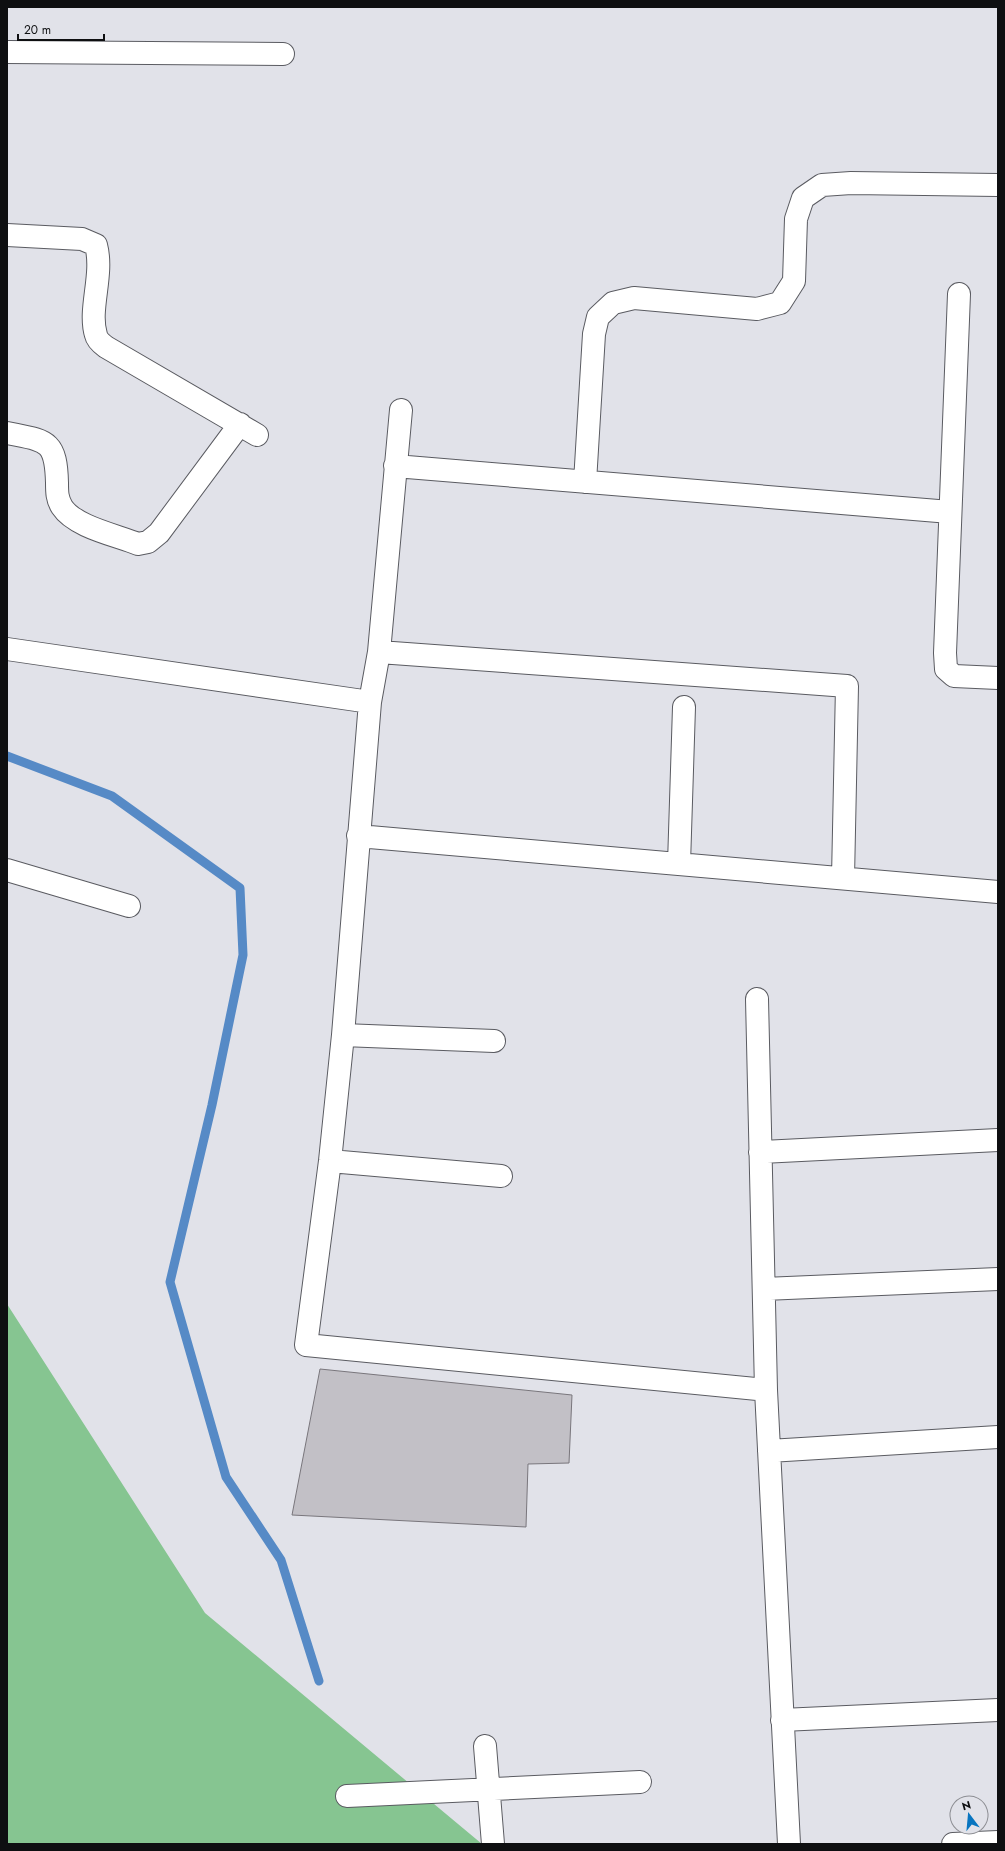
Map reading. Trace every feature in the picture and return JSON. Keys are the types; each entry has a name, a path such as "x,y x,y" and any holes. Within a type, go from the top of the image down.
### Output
{"street":[{"path":"7,52 283,54"},
{"path":"585,482 594,334 598,317 613,303 634,298 757,308 780,303 794,281 796,219 802,198 822,185 851,183 998,185"},
{"path":"7,236 82,239 96,245 99,258 94,323 96,337 106,347 248,429 159,533 148,542 138,544 74,520 62,507 57,496 56,465 49,447 41,440 7,433"},
{"path":"959,294 945,653 946,669 954,676 998,678"},
{"path":"401,410 379,652 370,702 343,1035 330,1161 306,1345 766,1390"},
{"path":"395,466 950,512"},
{"path":"7,649 370,702"},
{"path":"379,652 847,686 843,878"},
{"path":"679,864 684,708"},
{"path":"358,836 998,892"},
{"path":"7,870 129,906"},
{"path":"757,999 766,1390 789,1844"},
{"path":"343,1035 494,1041"},
{"path":"760,1152 998,1140"},
{"path":"330,1161 501,1176"},
{"path":"764,1289 998,1279"},
{"path":"769,1451 998,1437"},
{"path":"782,1720 998,1710"},
{"path":"485,1746 493,1844"},
{"path":"347,1796 640,1782"},
{"path":"953,1844 998,1842"}],"green space":[{"path":"7,1304 205,1613 482,1844 7,1844"}],"building":[{"path":"320,1369 572,1395 569,1463 528,1464 526,1527 292,1515"}],"waterway":[{"path":"7,756 112,796 240,888 243,955 212,1105 170,1282 226,1477 281,1560 319,1681"}]}
